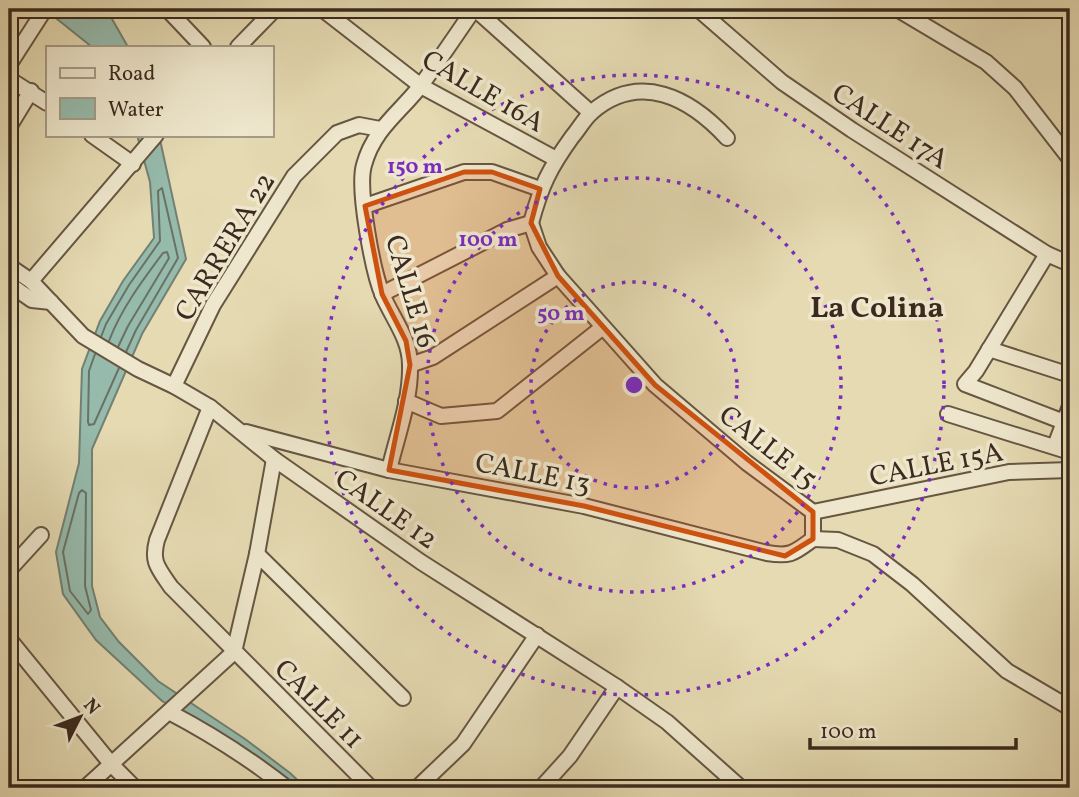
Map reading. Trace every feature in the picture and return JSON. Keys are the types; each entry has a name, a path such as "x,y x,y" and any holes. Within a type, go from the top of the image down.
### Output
{"street":[{"path":"167,9 202,46"},
{"path":"239,46 275,9"},
{"name":"CALLE 16A","path":"322,9 421,86 556,159"},
{"path":"380,129 421,86 475,9 591,113"},
{"name":"CALLE 17A","path":"698,9 782,82 852,130 1047,254 1070,264"},
{"path":"897,9 986,62 1015,88 1070,159"},
{"path":"1063,9 1070,13"},
{"path":"9,65 43,12"},
{"path":"9,79 46,102"},
{"path":"382,295 507,230 531,223 540,188 556,159 591,113 624,93 638,90 660,93 691,106 727,138"},
{"path":"9,127 31,91"},
{"name":"CARRERA 22","path":"174,386 213,305 294,176 337,133 359,125 380,129"},
{"name":"CALLE 16","path":"380,129 364,164 362,179 369,238 382,295 406,341 410,365 406,401 389,470"},
{"path":"94,136 136,160"},
{"path":"31,281 155,136"},
{"path":"365,206 464,172 492,172 540,188"},
{"name":"CALLE 15","path":"531,223 539,247 558,276 655,385 747,463 813,512 813,539"},
{"path":"1047,254 965,384 1064,422"},
{"name":"CALLE 12","path":"9,266 31,281 83,336 210,407 274,459 421,562 667,722 741,788"},
{"path":"410,365 433,357 558,276"},
{"path":"9,284 32,300 51,302"},
{"path":"406,401 441,416 497,411 603,327"},
{"path":"989,349 1070,375"},
{"path":"1055,446 1070,405"},
{"path":"210,407 153,554 157,566 171,587 234,652"},
{"path":"948,414 1055,446 1070,453"},
{"name":"CALLE 13","path":"240,430 389,470 584,506 785,556 795,553 813,539"},
{"path":"85,788 234,652 257,554 274,459"},
{"name":"CALLE 15A","path":"813,512 1009,471 1070,470"},
{"path":"9,570 40,535"},
{"path":"813,539 838,540 873,554 912,584 1007,671 1070,708"},
{"path":"257,554 403,698"},
{"path":"416,788 463,744 537,635"},
{"path":"9,639 112,765 135,788"},
{"name":"CALLE 11","path":"234,652 371,788"},
{"path":"541,788 570,756 617,687"},
{"path":"169,712 216,738 261,767 287,788"}],"highlighted area":[{"path":"464,172 492,172 540,189 531,223 558,276 655,385 813,512 813,539 785,556 584,506 389,470 410,365 406,341 382,294 365,206"}],"water":[{"path":"9,9 99,9 112,19 127,46 91,46 52,15 9,12"},
{"path":"137,136 159,136 186,259 142,334 92,449 92,586 100,617 119,642 158,681 245,739 306,788 291,788 189,716 162,701 96,640 63,594 56,552 79,463 82,369 100,321 123,281 154,238 150,182"}],"district":[{"name":"La Colina","path":"877,307"}]}
